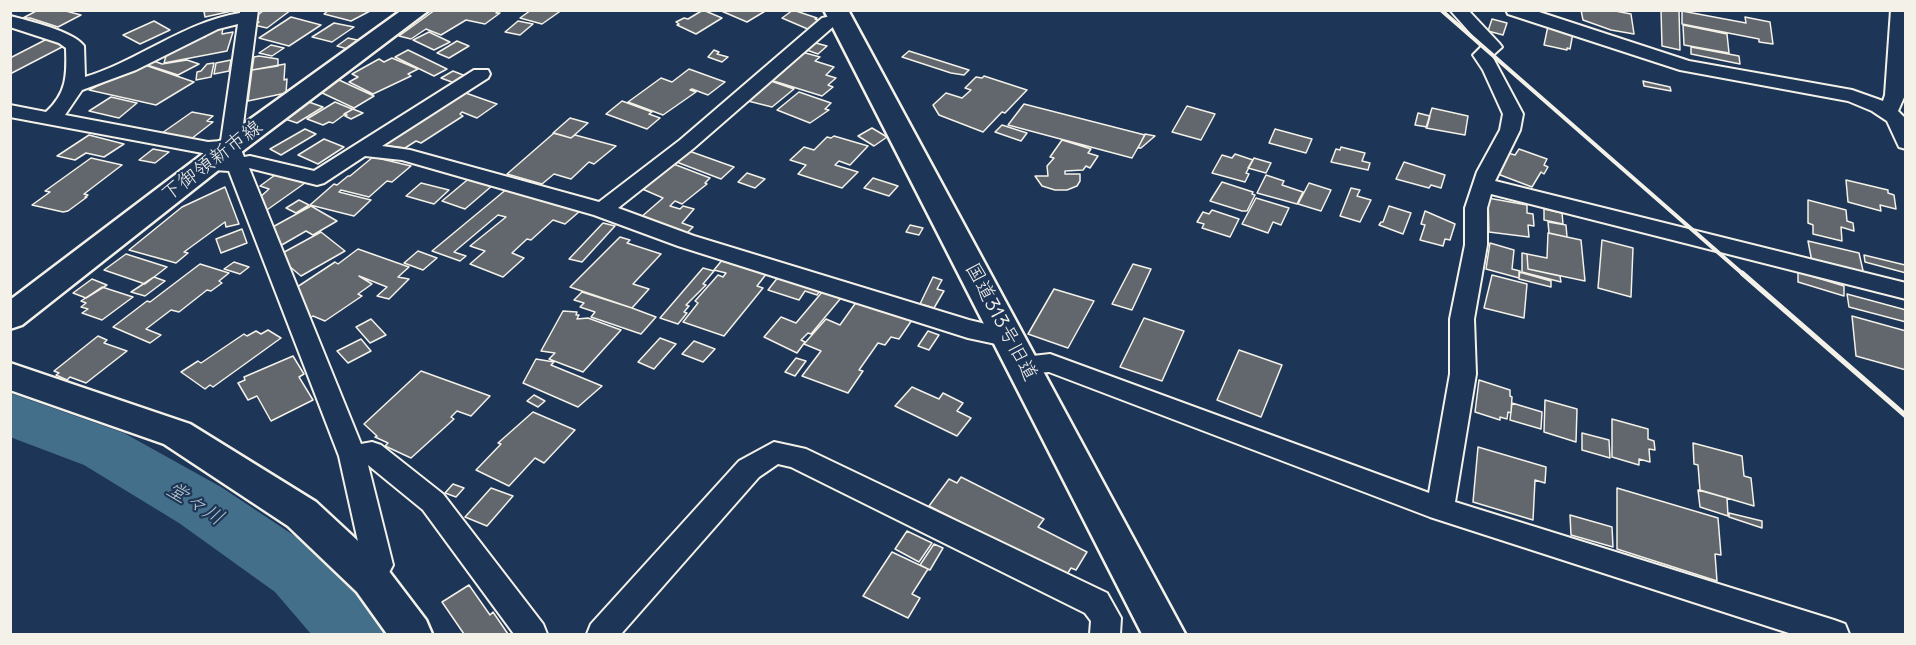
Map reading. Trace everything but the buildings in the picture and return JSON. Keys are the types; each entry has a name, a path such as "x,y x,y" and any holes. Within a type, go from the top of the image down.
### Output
{"street":[{"path":"11,22 32,10"},
{"name":"下御領新市線","path":"10,317 200,170 233,155 418,10"},
{"path":"1440,509 1463,374 1462,318 1476,245 1476,208 1486,172 1510,130 1513,114 1492,70 1482,55 1493,47 1458,10"},
{"path":"1514,10 1574,20 1686,66 1852,96 1878,105 1897,119 1904,134 1905,143"},
{"path":"1888,112 1895,95 1900,10"},
{"path":"76,86 100,80 143,62 214,24 249,14 233,155 352,456 378,565 371,579"},
{"path":"602,210 687,144 839,15"},
{"name":"国道313号旧道","path":"839,15 1164,634"},
{"path":"11,22 65,39 75,46 76,86 63,108 50,119"},
{"path":"10,111 208,148 250,162 316,178 481,74"},
{"path":"362,150 425,159 602,210 686,241 968,329 1017,351 1440,509 1834,634"},
{"path":"1483,185 1905,291"},
{"path":"10,376 177,434 302,514 371,579 411,634"},
{"path":"352,456 372,453 433,502 532,634"},
{"path":"602,634 749,469 774,453 796,456 1096,603 1106,618 1105,634"}],"waterway":[{"name":"堂々川","path":"10,414 104,449 200,505 297,572 352,634"}],"railway":[{"path":"1441,10 1744,275"},
{"path":"1742,273 1906,416"}]}
